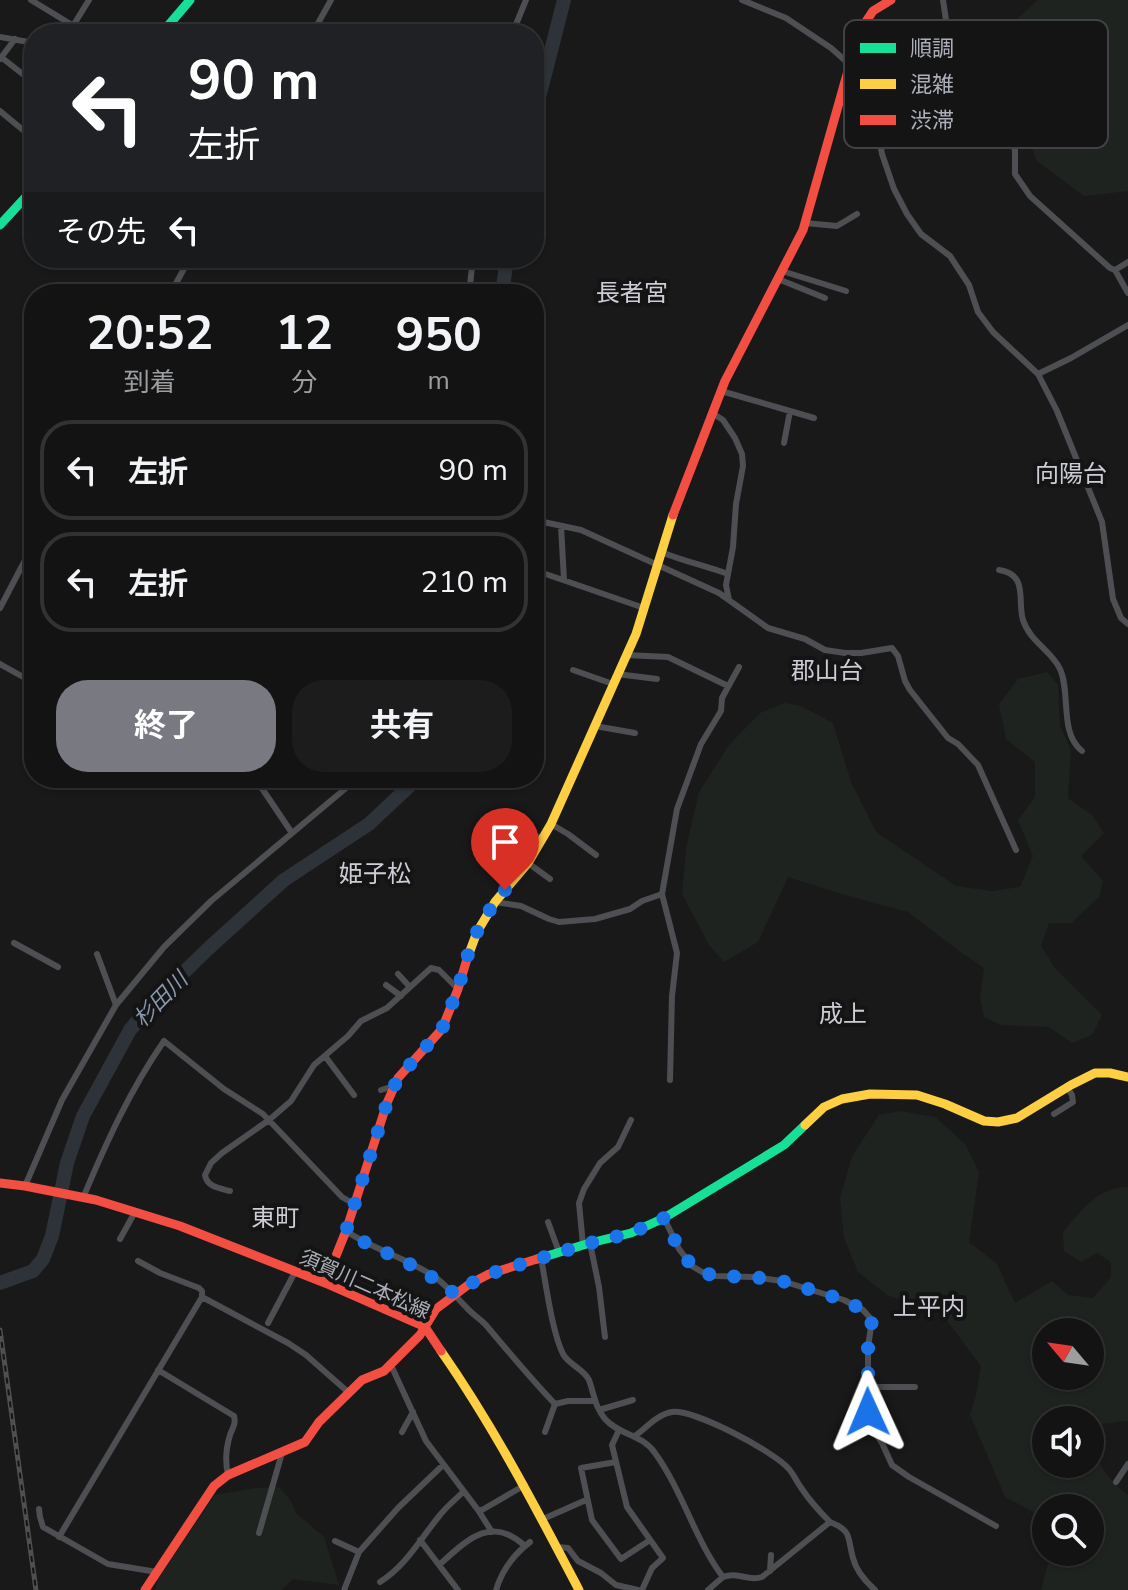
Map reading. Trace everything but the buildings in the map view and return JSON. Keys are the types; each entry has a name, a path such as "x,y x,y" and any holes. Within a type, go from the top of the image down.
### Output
{"street":[{"path":"31,0 70,24"},
{"path":"73,24 89,0"},
{"path":"170,24 190,0"},
{"path":"318,24 331,0"},
{"path":"516,24 526,0"},
{"path":"742,0 786,18 844,60"},
{"path":"865,20 873,10 891,0"},
{"path":"943,0 946,20"},
{"path":"0,37 24,41"},
{"path":"15,39 1,58 24,75"},
{"path":"325,1283 346,1231 394,1086 404,1069 442,1029 477,932 495,902 528,863 551,824 636,634 668,527 721,391 803,230 844,82"},
{"path":"0,111 24,131"},
{"path":"881,148 894,189 907,214 921,234 950,256 969,285 978,312 993,332 1038,374 1057,411 1102,522 1113,599 1121,618 1128,624"},
{"path":"1014,148 1015,174 1030,196 1115,270 1128,293"},
{"path":"0,225 24,199"},
{"path":"805,223 837,226 857,214"},
{"path":"1115,270 1128,262"},
{"path":"780,275 846,291"},
{"path":"780,275 825,298"},
{"path":"1038,374 1128,325"},
{"path":"721,391 814,418"},
{"path":"784,443 790,411"},
{"path":"712,413 723,420 742,454 743,466 726,585 729,600"},
{"path":"544,522 581,530 719,593 768,628 805,639 825,650 845,653 892,648 896,651 910,690 948,738 978,765 1016,850"},
{"path":"561,526 564,580"},
{"path":"661,552 728,574"},
{"path":"0,608 24,562"},
{"path":"999,570 1010,573 1018,582 1022,602 1020,610 1026,629 1061,671 1073,741 1082,751"},
{"path":"544,573 644,608"},
{"path":"626,655 668,657 728,686"},
{"path":"0,664 24,677"},
{"path":"670,1080 672,996 677,953 662,894 677,809 701,744 721,711 722,698 739,667"},
{"path":"573,670 615,679 657,679"},
{"path":"594,725 635,733"},
{"path":"261,788 292,833"},
{"path":"27,1186 62,1100 116,1005 187,923 346,788"},
{"path":"500,817 542,839"},
{"path":"551,824 596,855"},
{"path":"528,863 550,879"},
{"path":"495,902 521,906 559,922 595,919 618,913 662,894"},
{"path":"14,943 58,967"},
{"path":"97,954 116,1005"},
{"path":"230,1191 210,1185 205,1175 208,1168 222,1153 291,1101 314,1065 361,1021 387,1008 428,969 435,967 458,989"},
{"path":"398,974 410,987"},
{"path":"386,985 401,996"},
{"path":"81,1197 127,1101 164,1041 205,1075 269,1120 342,1197 354,1204"},
{"path":"325,1056 354,1095"},
{"path":"145,1590 207,1494 228,1475 305,1442 319,1422 348,1392 362,1380 384,1371 420,1335 436,1309 489,1274 631,1233 664,1218 784,1145 824,1107 842,1099 870,1094 917,1095 984,1121 998,1122 1017,1118 1095,1073 1128,1077"},
{"path":"381,1090 394,1086"},
{"path":"1054,1114 1073,1102 1067,1087"},
{"path":"605,1337 599,1287 579,1203 600,1163 618,1147 631,1120"},
{"name":"須賀川二本松線","path":"0,1183 81,1197 180,1226 325,1283 425,1327 459,1376 525,1485 579,1590"},
{"path":"120,1239 135,1212"},
{"path":"664,1218 679,1249 692,1266 702,1272 715,1276 782,1281 844,1300 863,1310 872,1320 868,1347 868,1412 872,1428 892,1465 996,1526"},
{"path":"548,1222 559,1252"},
{"path":"346,1231 422,1270 455,1294 555,1404"},
{"path":"541,1258 560,1347 568,1360 588,1378 594,1401 605,1419 653,1449 711,1561 723,1577"},
{"path":"59,1537 202,1297 199,1288 138,1261"},
{"path":"268,1323 295,1272"},
{"path":"202,1297 288,1343 348,1392"},
{"path":"390,1363 426,1441 492,1532"},
{"path":"158,1370 234,1416 235,1424 226,1457 228,1475"},
{"path":"868,1387 915,1387"},
{"path":"599,1410 633,1400"},
{"path":"555,1404 594,1401"},
{"path":"545,1432 555,1404"},
{"path":"402,1432 413,1412"},
{"path":"635,1436 671,1412 685,1414 722,1427 775,1458 789,1469 802,1490 830,1522 847,1532 857,1569 875,1590"},
{"path":"557,1547 568,1548 578,1561 616,1585 640,1590 652,1568 663,1558 627,1507 612,1445 619,1430"},
{"path":"259,1533 282,1453"},
{"path":"616,1462 581,1468 592,1520 621,1559 650,1540"},
{"path":"1116,1482 1128,1464"},
{"path":"344,1590 359,1552 398,1508 443,1465"},
{"path":"478,1510 525,1485"},
{"path":"380,1582 392,1575 443,1511 463,1492"},
{"path":"543,1519 586,1500"},
{"path":"39,1509 41,1524 108,1564 157,1572"},
{"path":"708,1590 730,1574 756,1580 830,1522"},
{"path":"439,1565 475,1535 506,1533 527,1544 507,1565 496,1590"},
{"path":"420,1540 458,1590"},
{"path":"335,1541 359,1552"},
{"path":"770,1571 771,1555"}],"shaded area":[{"path":"1038,0 1128,0 1128,191 1084,196 1037,161 1032,148 1108,148 1108,20 1016,20"},
{"path":"1047,672 1058,685 1060,726 1071,750 1068,798 1092,815 1104,833 1081,856 1103,881 1099,897 1071,923 1049,923 1041,946 1055,968 1102,1015 1092,1035 1072,1043 1049,1027 1001,1025 984,1017 980,998 984,968 908,912 788,877 758,942 724,962 709,945 682,894 686,848 699,792 729,745 760,713 785,703 801,706 833,723 851,782 876,832 956,886 992,891 1020,887 1033,856 1018,820 1035,797 1035,762 1006,739 999,704 1018,679"},
{"path":"901,1111 935,1117 965,1144 979,1172 969,1242 997,1264 1015,1303 1052,1281 1068,1295 1093,1298 1111,1277 1111,1262 1097,1253 1081,1262 1064,1251 1063,1232 1099,1196 1128,1187 1128,1421 1104,1424 1104,1406 1032,1406 1032,1478 1104,1478 1104,1471 1128,1495 1128,1590 1041,1590 1047,1566 1104,1566 1104,1494 1032,1494 1032,1511 1005,1497 970,1415 981,1366 942,1314 887,1295 858,1272 844,1238 840,1198 852,1156 879,1115"},
{"path":"279,1487 296,1513 324,1537 339,1585 293,1579 281,1590 155,1590 158,1579 215,1495"}],"waterway":[{"name":"杉田川","path":"544,78 564,0"},
{"name":"杉田川","path":"503,284 506,268"},
{"name":"杉田川","path":"0,1283 33,1271 43,1259 52,1236 67,1163 83,1116 130,1030 152,1003 284,880 369,824 407,788"}],"railway":[{"path":"0,1330 36,1590"}],"traffic: fast":[{"path":"170,24 190,0"},
{"path":"0,225 24,199"},
{"path":"537,1259 631,1233 664,1218 784,1145 805,1125"}],"traffic: slow":[{"path":"467,959 477,932 495,902 528,863 551,824 636,634 673,515"},
{"path":"805,1125 824,1107 842,1099 870,1094 917,1095 984,1121 998,1122 1017,1118 1095,1073 1128,1077"},
{"path":"441,1351 497,1438 579,1590"}],"traffic: jam":[{"path":"867,20 873,11 891,0"},
{"path":"673,515 725,381 803,230 844,85"},
{"path":"325,1283 346,1231 387,1103 398,1078 442,1029 467,959"},
{"path":"0,1183 96,1200 180,1226 325,1283 425,1327 441,1351"},
{"path":"145,1590 214,1486 228,1475 305,1442 319,1422 362,1380 384,1371 420,1335 436,1309 468,1285 489,1274 537,1259"}],"district":[{"name":"長者宮","path":"632,293"},
{"name":"向陽台","path":"1071,474"},
{"name":"郡山台","path":"827,671"},
{"name":"姫子松","path":"375,874"},
{"name":"成上","path":"843,1014"},
{"name":"東町","path":"275,1218"},
{"name":"上平内","path":"929,1307"}],"route":[{"path":"505,890 477,932 442,1029 398,1078 346,1231 422,1270 455,1294 489,1274 631,1233 664,1218 679,1249 692,1266 702,1272 715,1276 782,1281 844,1300 863,1310 872,1320 868,1347 868,1412"}]}
